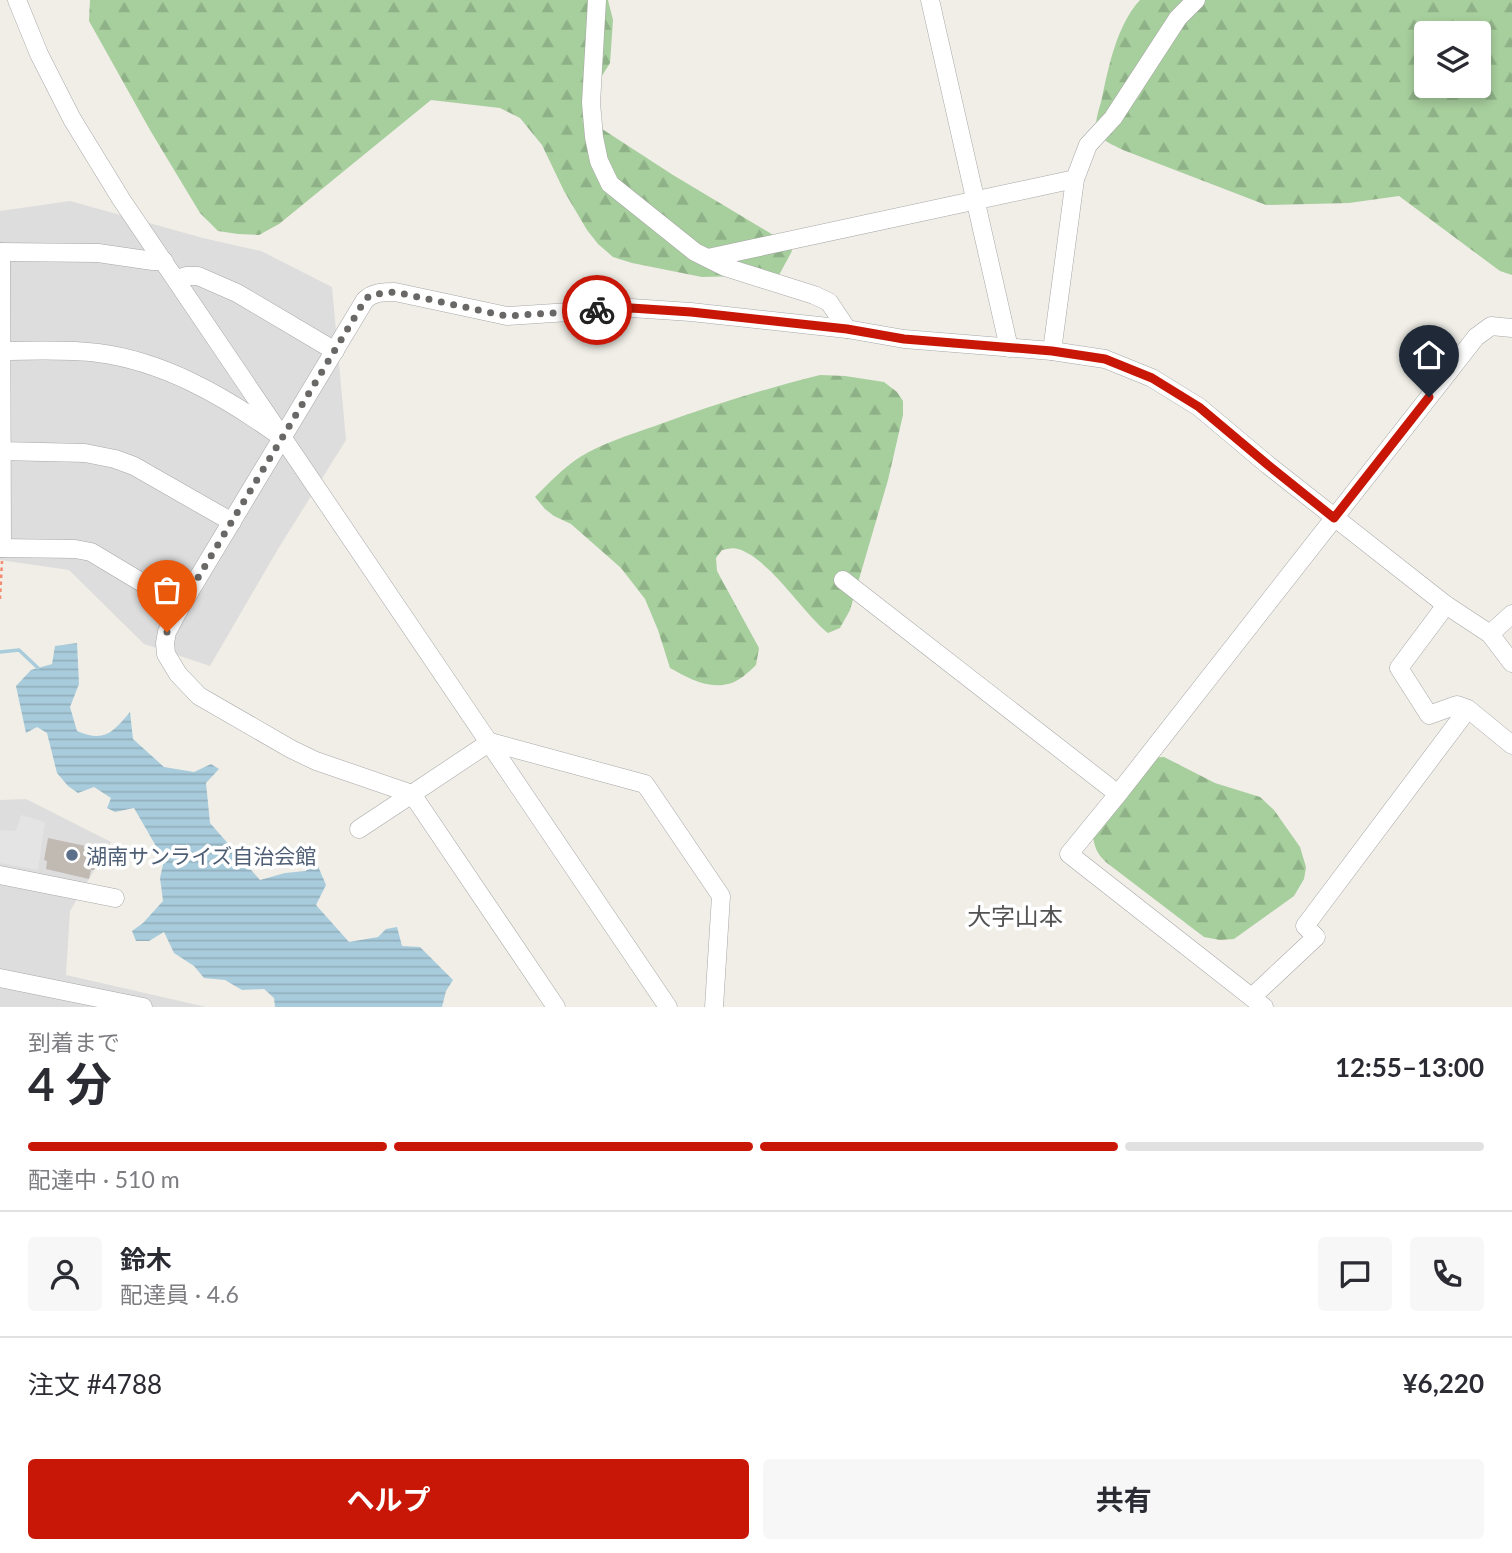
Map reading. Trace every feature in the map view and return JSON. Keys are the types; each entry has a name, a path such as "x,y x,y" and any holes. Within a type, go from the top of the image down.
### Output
{"street":[{"path":"17,0 39,54 79,131 121,199 668,1007"},
{"path":"597,0 591,103 599,161 610,184 695,252 725,267 829,302 847,329"},
{"path":"930,0 1009,348"},
{"path":"1052,351 1076,179 1088,145 1113,118 1178,18 1196,0"},
{"path":"708,258 1076,179"},
{"path":"164,261 98,253 0,252 1,548 75,549 91,552 181,606"},
{"path":"177,279 198,276 237,293 335,351"},
{"path":"556,1007 412,793 316,761 291,749 199,696 177,674 166,654 167,632 181,606 370,295 395,292 506,316 631,308 691,312 847,329 904,339 1052,351 1105,359 1152,378 1199,407 1334,518 1446,605 1490,634 1512,663"},
{"path":"1468,709 1305,926 1316,937 1258,1002 1069,854 1476,337 1491,326 1512,328"},
{"path":"1,351 99,353 158,368 197,385 283,438"},
{"path":"0,451 85,453 115,459 134,466 232,522"},
{"path":"843,580 1118,794"},
{"path":"1446,605 1399,668 1429,715 1457,705 1468,709 1512,745"},
{"path":"1490,634 1512,614"},
{"path":"359,829 490,742 645,784 720,896 714,1007"},
{"path":"0,875 115,898"},
{"path":"0,978 143,1007"}],"path":[{"path":"0,599 1,548"}],"shaded area":[{"path":"70,201 203,238 261,251 332,287 346,440 210,666 144,644 69,570 0,560 0,211"},
{"path":"26,799 111,842 70,911 66,975 206,1007 0,1007 0,800"},
{"path":"21,815 45,822 38,870 0,863 0,830 16,831"}],"green space":[{"path":"90,0 608,0 613,20 610,63 595,87 596,125 790,245 792,251 779,275 702,277 613,257 587,230 542,145 520,118 500,108 431,100 279,224 259,235 218,231 200,213 89,21"},
{"path":"1140,0 1512,0 1512,275 1500,271 1399,196 1349,203 1266,205 1123,150 1104,140 1097,130 1096,122 1115,46 1125,21"},
{"path":"820,375 884,382 897,392 903,401 903,415 888,480 850,610 840,628 828,633 773,574 750,554 732,548 722,550 716,558 717,571 759,648 756,665 747,674 728,684 705,684 691,679 670,668 645,599 621,568 571,524 545,509 535,497 574,461 607,443 716,405"},
{"path":"1164,757 1215,783 1260,797 1274,810 1300,847 1306,867 1304,879 1294,896 1234,939 1204,937 1107,863 1096,848 1093,837 1149,758"}],"water":[{"path":"77,643 79,684 70,707 77,731 95,736 108,734 130,712 133,739 164,767 194,772 211,764 219,769 206,783 210,823 260,880 306,871 315,859 326,885 316,905 349,942 378,937 386,929 397,927 402,946 420,947 453,980 446,991 442,1007 275,1007 274,998 264,989 242,990 225,980 204,978 194,966 174,953 164,932 149,941 136,941 132,931 163,901 160,878 164,860 134,808 115,812 107,808 111,798 94,787 78,793 68,786 57,773 47,733 37,727 26,733 16,686 31,670 52,664 55,646"}],"building":[{"name":"湖南サンライズ自治会館","path":"48,838 100,849 89,879 46,869 47,861 44,860"}],"waterway":[{"path":"0,652 19,650 38,668"}],"way so far":[{"path":"167,632 370,295 395,292 506,316 597,310"}],"place":[{"name":"湖南サンライズ自治会館","path":"72,855"}],"district":[{"name":"大字山本","path":"1015,915"}],"route":[{"path":"597,310 631,308 691,312 847,329 904,339 1052,351 1105,359 1152,378 1199,407 1334,518 1429,397"}]}
